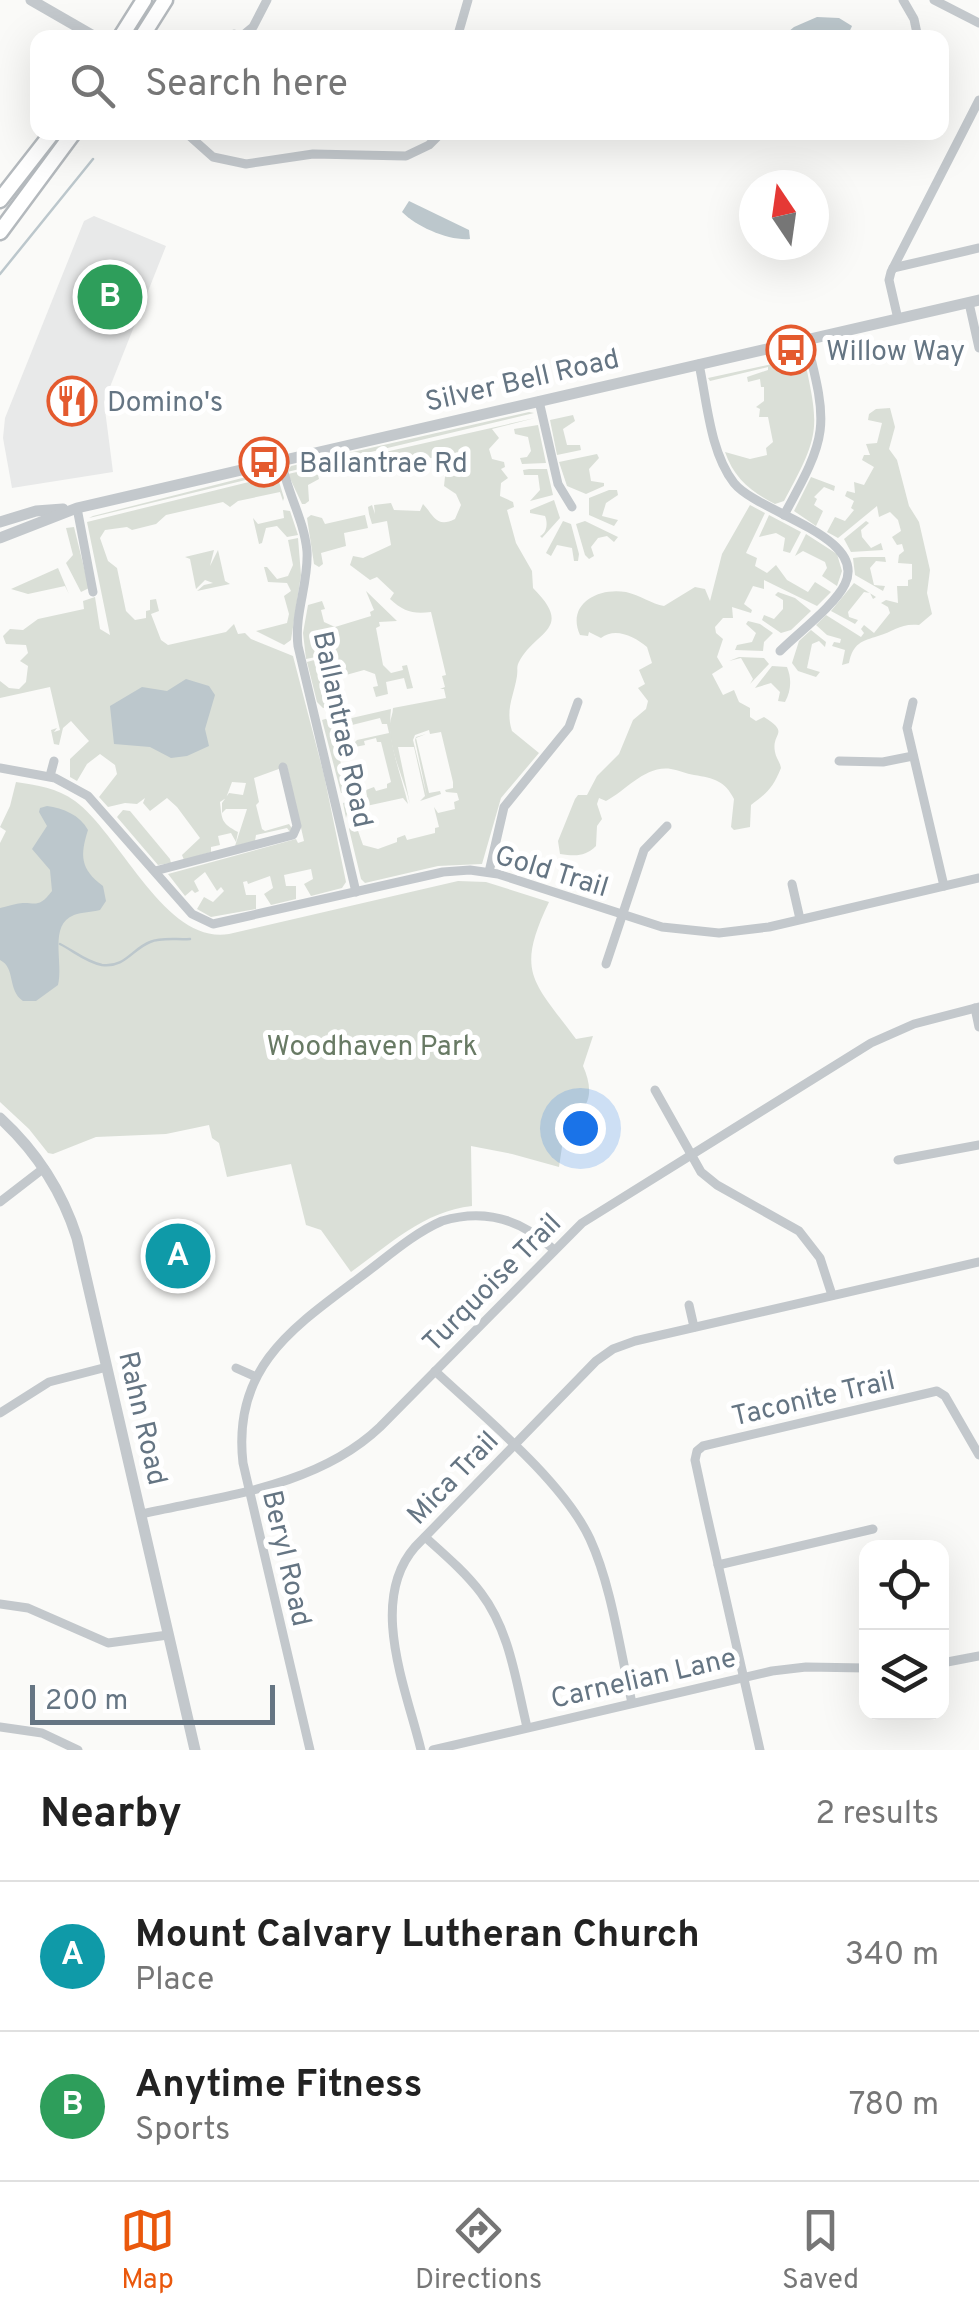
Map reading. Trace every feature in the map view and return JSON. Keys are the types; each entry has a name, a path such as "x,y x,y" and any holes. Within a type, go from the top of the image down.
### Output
{"highway":[{"path":"125,30 144,0"},
{"path":"145,30 165,0"},
{"path":"0,200 47,140"},
{"path":"0,232 68,140"}],"street":[{"path":"31,0 84,30"},
{"path":"249,30 267,0"},
{"path":"460,30 468,0"},
{"path":"903,0 916,30"},
{"path":"934,0 979,22"},
{"path":"898,319 889,278 979,100"},
{"path":"195,140 214,157 248,164 312,154 406,156 434,140"},
{"path":"893,268 979,248"},
{"path":"974,302 979,348"},
{"name":"Silver Bell Road","path":"0,538 77,508 974,302"},
{"path":"784,515 812,464 822,428 821,402 806,339"},
{"path":"699,364 718,452 726,471 749,496 836,544 846,557 848,570 842,589 780,650"},
{"path":"539,401 558,484 572,506"},
{"name":"Ballantrae Road","path":"281,460 307,552 298,646 356,892"},
{"path":"77,508 93,592"},
{"name":"Silver Bell Road","path":"0,522 36,511 77,508"},
{"path":"489,872 504,807 569,727 578,702"},
{"path":"914,702 907,724 944,886"},
{"path":"839,762 883,762 913,756"},
{"path":"50,776 54,761"},
{"path":"156,871 293,835 297,826 283,767"},
{"name":"Gold Trail","path":"0,768 50,776 88,796 192,914 213,924 447,871 489,872 662,927 705,933 741,932 979,878"},
{"path":"606,964 644,850 667,826"},
{"path":"792,884 800,920"},
{"path":"977,1008 979,1027"},
{"name":"Turquoise Trail","path":"141,1514 310,1472 358,1448 553,1249 590,1217 871,1043 914,1024 977,1008"},
{"path":"655,1090 690,1155 711,1181 799,1232 820,1258 832,1295"},
{"name":"Rahn Road","path":"0,1118 44,1168 75,1231 195,1750"},
{"path":"898,1160 979,1145"},
{"path":"0,1202 44,1168"},
{"name":"Beryl Road","path":"310,1750 248,1489 241,1436 244,1410 256,1377 273,1349 299,1322 442,1221 470,1214 495,1216 527,1228 553,1249"},
{"name":"Mica Trail","path":"420,1750 391,1607 402,1566 425,1537 606,1353 635,1340 979,1262"},
{"path":"689,1305 694,1327"},
{"path":"0,1412 49,1382 107,1367"},
{"path":"236,1368 256,1377"},
{"path":"435,1370 564,1498 591,1542 632,1703"},
{"name":"Taconite Trail","path":"718,1565 696,1465 697,1451 702,1446 940,1392 979,1455"},
{"path":"760,1750 718,1565 874,1529"},
{"path":"425,1537 472,1582 496,1616 507,1644 526,1728"},
{"path":"0,1604 28,1608 108,1642 168,1635"},
{"path":"949,1662 979,1656"},
{"name":"Carnelian Lane","path":"432,1750 744,1677 806,1667 859,1668"},
{"path":"0,1727 30,1729 78,1750"}],"shaded area":[{"path":"817,17 839,18 852,26 850,30 790,30"},
{"path":"409,201 469,230 470,239 443,235 416,223 402,212"},
{"path":"94,216 166,246 104,402 113,472 12,488 3,438 5,418 84,221"},
{"path":"186,679 209,686 215,695 205,729 209,746 171,758 150,747 114,744 110,706 142,687 167,691"},
{"path":"47,806 70,813 88,830 84,861 90,874 103,886 106,901 100,910 66,920 59,936 58,985 36,1001 23,1001 15,991 8,968 0,960 0,908 39,903 52,891 50,870 32,849 47,826 39,812"}],"green space":[{"path":"804,357 813,401 814,431 805,460 784,501 775,504 744,483 725,452 750,459 767,455 766,448 773,442 768,417 759,417 760,409 756,407 764,401 764,387 760,379 748,382 747,377 768,367 710,381 708,378"},
{"path":"890,408 895,427 889,449 897,460 909,506 919,522 930,570 927,593 932,614 919,625 902,626 863,641 853,651 849,663 842,665 845,650 832,646 841,639 827,635 816,625 826,615 861,637 864,625 874,633 890,613 881,603 898,603 897,586 908,586 912,579 912,564 898,563 904,551 902,544 897,545 892,537 901,531 890,512 879,517 877,506 838,538 827,532 835,517 845,521 854,510 854,501 845,496 847,491 855,493 854,482 864,485 874,467 862,460 864,455 870,455 866,444 877,443 882,423 868,420 869,414"},
{"path":"534,413 287,472 291,466"},
{"path":"573,415 575,421 563,429 567,445 580,445 581,450 557,455 550,420"},
{"path":"535,418 492,429 499,438 489,449 492,459 504,462 501,469 508,478 501,483 500,496 513,502 514,507 507,510 516,543 532,571 533,588 551,612 548,628 519,662 510,709 512,731 539,753 501,798 482,864 438,866 365,883 349,829 352,825 356,825 363,845 378,849 405,835 407,840 435,833 439,827 434,807 438,813 455,809 454,802 459,800 457,793 445,790 453,788 453,782 441,732 430,734 429,730 415,735 413,740 427,797 415,740 416,737 426,734 416,738 429,793 441,794 420,801 425,796 414,747 398,747 410,804 397,764 390,734 393,708 446,698 444,689 440,689 445,687 442,676 446,675 431,612 400,607 390,599 394,593 377,577 370,580 350,565 353,556 363,558 391,545 387,521 372,524 368,507 372,505 375,514 374,505 391,503 394,510 420,511 423,504 439,521 449,522 455,519 461,505 456,494 444,486 447,459 388,455 325,468 317,471 319,479 308,485 309,501 305,504 288,474"},
{"path":"538,425 546,463 522,464 520,458 531,451 528,437 515,434 514,429"},
{"path":"597,454 599,458 589,469 591,481 604,486 586,494 567,486 559,462"},
{"path":"547,469 553,495 530,501 540,490 538,475 524,475 523,470"},
{"path":"270,471 275,473 89,518 93,516"},
{"path":"277,475 283,501 280,492 238,501 230,507 223,502 166,515 156,524 132,530 105,530 100,538 108,561 117,568 126,611 135,620 146,618 150,600 156,599 159,611 151,614 161,640 168,645 226,632 234,624 238,634 245,633 293,656 324,775 346,882 342,888 311,896 304,884 313,879 311,869 284,875 286,886 296,886 296,899 271,905 264,894 273,888 270,876 248,884 243,882 246,895 256,895 256,909 211,917 197,909 204,897 213,902 224,891 221,887 217,891 205,872 194,881 199,891 192,890 185,896 168,874 296,839 298,843 304,841 287,766 254,778 262,829 289,824 293,830 290,832 287,828 256,835 255,841 235,846 247,809 226,809 222,813 225,799 220,802 222,817 238,832 236,842 231,833 218,836 220,845 211,847 211,852 184,860 182,855 200,838 167,798 150,811 143,803 145,798 137,804 108,807 99,797 117,774 115,765 100,754 87,764 77,781 70,777 70,759 89,741 71,721 63,728 59,745 54,744 51,730 60,730 50,687 0,698 0,681 19,689 26,682 28,666 20,661 28,653 26,645 6,644 3,636 10,629 23,630 38,619 84,609 83,601 95,597 100,629 110,635 87,522","holes":["232,782 246,783 243,795 227,796"]},
{"path":"811,477 835,486 834,491 824,487 814,497 814,505 823,511 816,526 794,511"},
{"path":"617,490 618,495 606,503 602,516 618,520 614,526 589,515 589,498"},
{"path":"554,500 560,518 542,538 545,516 530,510"},
{"path":"750,505 765,513 746,553 757,558 755,566 767,573 776,565 787,580 808,592 815,582 831,592 817,606 764,580 764,589 753,586 744,604 751,613 732,607 733,618 723,618 715,627 723,639 717,657 723,667 712,674 723,695 734,690 739,702 750,708 750,717 756,721 764,717 778,730 774,745 781,768 769,789 751,805 750,827 731,827 734,799 723,784 662,769 644,775 606,801 599,798 602,819 597,826 596,846 580,855 560,854 558,841 575,799 587,795 597,776 619,754 633,720 646,709 648,701 638,688 645,684 639,670 652,663 647,647 630,636 612,633 601,638 589,632 588,636 580,635 577,614 581,606 595,595 615,591 664,606 695,587 705,589 710,601 722,554"},
{"path":"283,510 290,511 298,535 287,537 277,526 266,528 259,544 253,518 258,524 284,518"},
{"path":"369,514 365,515 368,528 344,533 346,546 321,553 323,564 314,564 307,518 322,518 325,524"},
{"path":"769,515 801,532 790,553 783,551 785,538 776,533 759,537"},
{"path":"563,521 571,524 578,561 574,561 572,548 557,545 551,556 546,553"},
{"path":"585,521 618,537 614,542 607,536 598,538 591,547 594,556 589,559 576,524"},
{"path":"866,521 869,523 861,530 862,537 871,548 881,543 883,550 851,552 844,539"},
{"path":"74,527 89,588 81,592 66,563 73,555 66,528"},
{"path":"806,534 837,554 842,571 837,586 822,576 827,568 825,562 803,551 795,556"},
{"path":"298,538 301,575 291,640 284,645 256,631 287,623 289,614 284,596 291,591 287,583 268,582 264,567 277,579 288,576 293,565 288,540"},
{"path":"214,550 210,566 218,550 225,581 230,584 197,591 213,583 205,580 196,589 190,559 185,557"},
{"path":"885,557 886,562 876,561 870,568 874,585 885,586 883,591 855,575 853,558"},
{"path":"58,568 69,594 65,586 28,594 11,589"},
{"path":"854,583 870,593 864,592 848,612 849,617 858,620 855,624 831,611"},
{"path":"366,591 397,621 379,622 376,628 383,665 391,673 407,665 413,688 407,689 404,678 386,682 388,694 376,697 375,674 364,670 328,680 329,684 324,686 333,705 323,708 317,702 307,662 321,658 326,661 328,656 324,652 306,659 303,633 308,605 322,601 324,622 335,627 371,616 374,610"},
{"path":"778,592 795,598 811,611 791,630 781,633 762,620 764,615 774,619 783,609 783,600 775,595"},
{"path":"748,621 773,633 764,642 763,651 735,650 737,645 752,642 756,633 746,624"},
{"path":"811,630 826,642 825,647 819,641 812,644 807,668 820,672 816,677 798,671 792,663 799,641"},
{"path":"739,657 764,658 769,664 750,684 753,679 741,658 729,661"},
{"path":"772,666 787,667 790,685 785,702 778,701 780,692 771,683 755,688"},
{"path":"391,709 393,745 408,804 403,798 348,810 346,818 343,803 367,796 366,790 374,787 376,791 387,788 391,782 381,742 376,738 364,741 365,745 353,744 389,733 387,724 382,724 380,718 348,726 348,733 346,726 340,728 341,735 334,737 337,754 345,753 339,756 347,788 354,790 341,793 322,720 329,718 330,723"},
{"name":"Woodhaven Park","path":"16,782 54,790 75,801 164,906 184,923 206,933 229,934 458,881 486,882 549,902 533,945 534,975 576,1039 593,1036 583,1066 588,1098 575,1116 566,1120 559,1167 471,1146 472,1206 423,1222 351,1272 321,1230 306,1225 291,1164 227,1177 219,1143 212,1138 209,1125 166,1134 96,1137 48,1153 0,1102 0,843 6,831 0,827"},
{"path":"123,810 130,811 171,863 158,865 117,817"}],"waterway":[{"path":"0,274 93,159"},
{"path":"60,944 91,961 110,965 155,940 190,939"}],"place":[{"name":"Anytime Fitness","path":"110,297"},
{"name":"Willow Way","path":"791,350"},
{"name":"Domino's","path":"72,401"},
{"name":"Ballantrae Rd","path":"264,462"},
{"name":"Mount Calvary Lutheran Church","path":"178,1256"}]}
